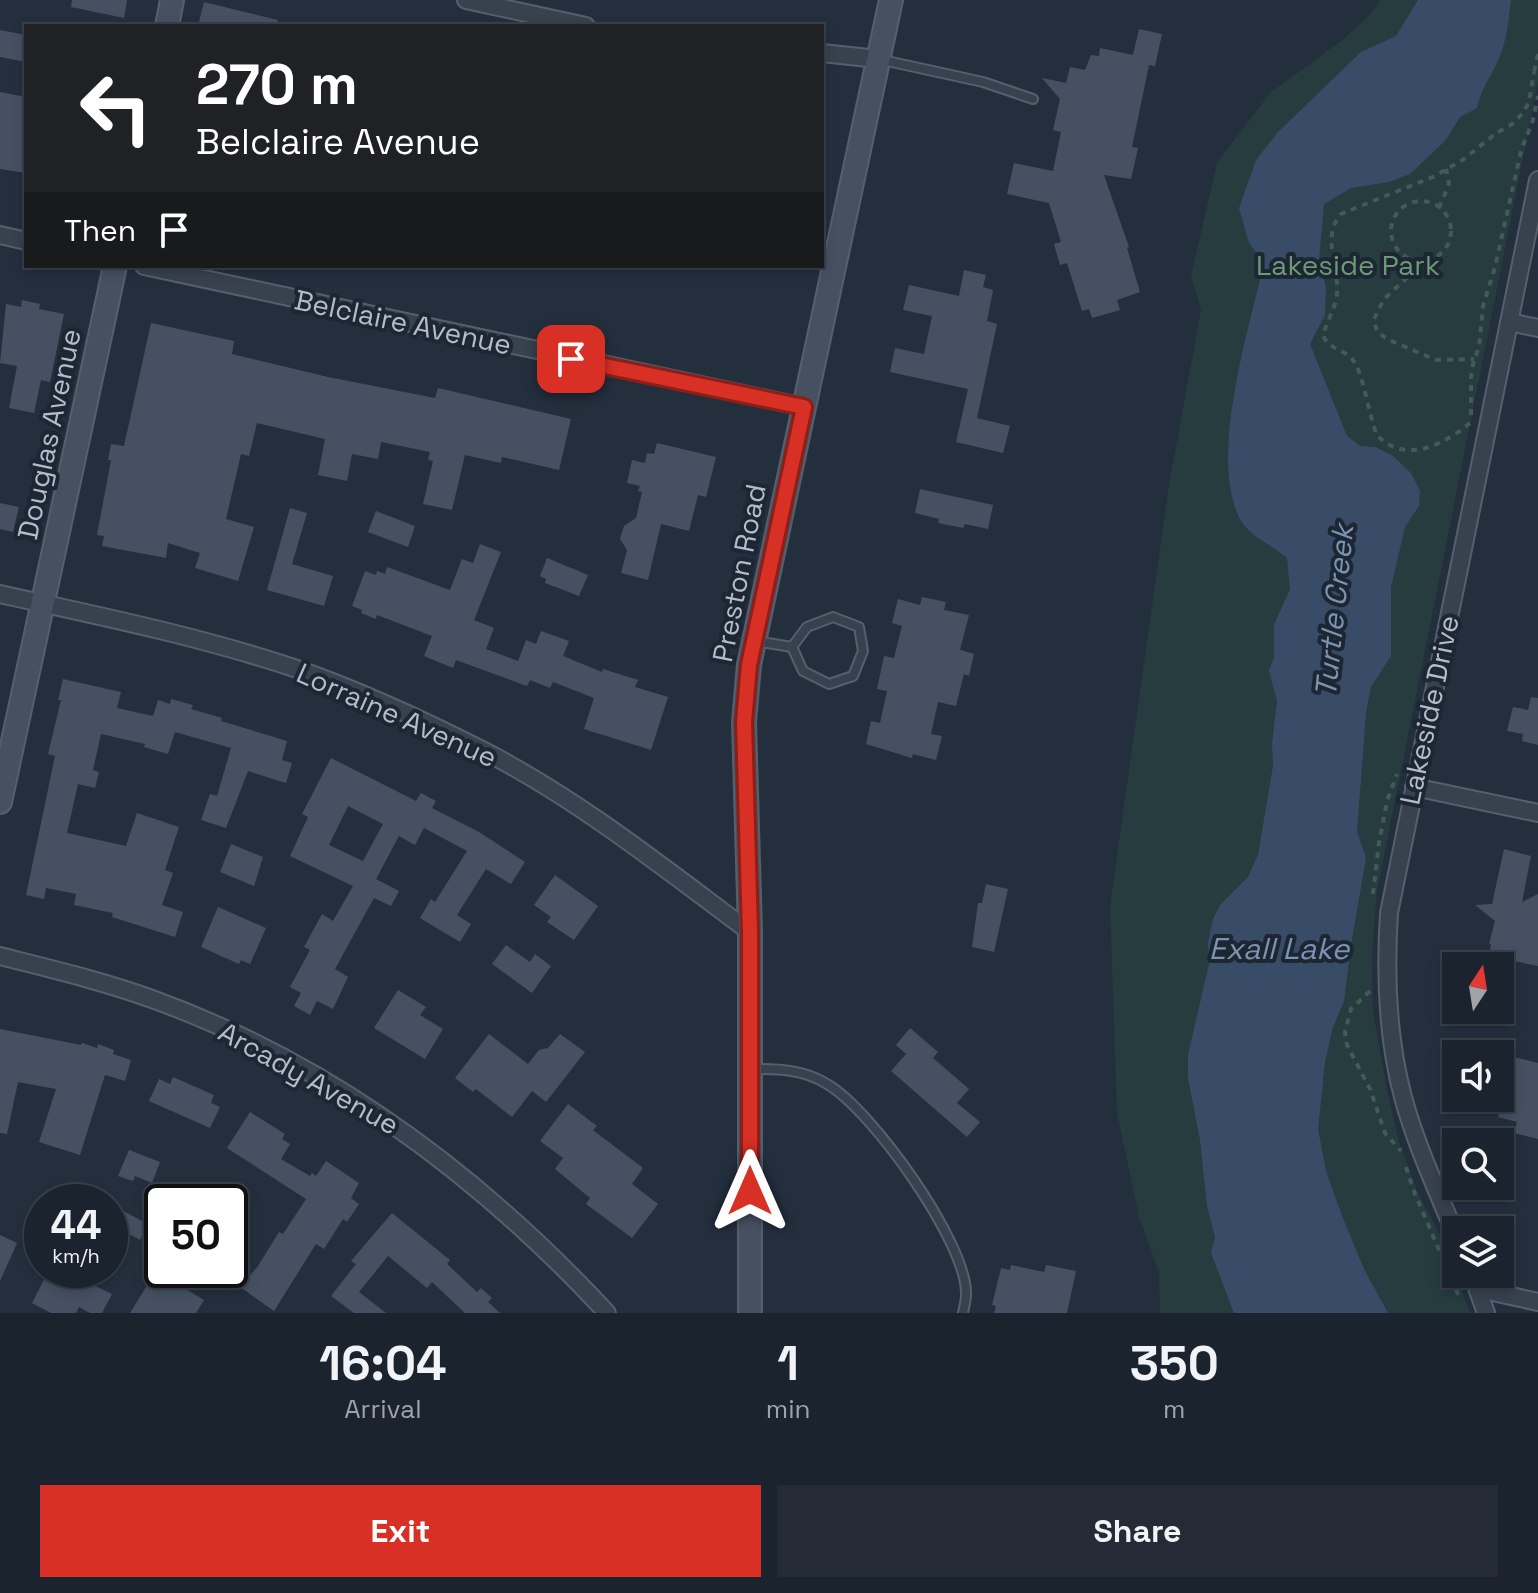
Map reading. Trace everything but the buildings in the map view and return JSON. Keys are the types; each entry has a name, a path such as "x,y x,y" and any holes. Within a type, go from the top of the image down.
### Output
{"main road":[{"path":"167,24 172,0"},
{"name":"Preston Road","path":"750,1313 750,932 744,722 754,641 891,0"},
{"name":"Douglas Avenue","path":"0,802 115,268"}],"street":[{"path":"466,0 577,24"},
{"path":"824,53 878,59"},
{"name":"Lakeside Drive","path":"1448,1216 1403,1097 1388,1005 1386,959 1389,913 1538,180"},
{"path":"0,235 24,241"},
{"name":"Belclaire Avenue","path":"153,268 804,407"},
{"path":"1509,322 1538,328"},
{"name":"Lorraine Avenue","path":"0,594 168,631 297,669 422,722 485,752 559,795 624,838 750,932"},
{"path":"1414,787 1538,813"},
{"name":"Arcady Avenue","path":"0,956 154,999 258,1045 347,1093 456,1170 527,1232 607,1313"},
{"path":"1478,1288 1486,1313"},
{"path":"1495,1288 1538,1302"}],"lane":[{"path":"878,59 983,82 1033,99"},
{"path":"833,617 859,627 863,651 853,676 829,684 803,671 792,647 807,627 833,617"},
{"path":"754,641 792,647"},
{"path":"749,1069 789,1069 828,1084 868,1120 910,1174 943,1224 967,1293 963,1313"}],"path":[{"path":"1538,54 1529,102 1523,113 1464,159 1341,214 1335,221 1330,242 1337,294 1323,335 1326,344 1353,359 1359,370 1377,435 1384,443 1408,452 1425,449 1470,424 1471,377 1479,348 1480,321 1521,151 1538,96"},
{"path":"1439,208 1449,184 1446,169"},
{"path":"1425,261 1408,258 1400,252 1391,234 1396,215 1411,203 1421,201 1439,208 1450,222 1450,240 1440,254 1425,261 1384,299 1374,319 1377,332 1436,360 1474,359"},
{"path":"1487,290 1498,292"},
{"path":"1387,801 1394,803"}],"green space":[{"name":"Lakeside Park","path":"1380,0 1538,0 1538,83 1377,891 1372,955 1373,1013 1399,1142 1418,1193 1442,1238 1442,1288 1461,1288 1470,1313 1160,1313 1159,1272 1139,1217 1117,1113 1110,906 1169,485 1201,310 1191,276 1217,163 1270,93 1341,41 1370,15"}],"water":[{"name":"Exall Lake","path":"1418,0 1511,0 1503,48 1477,108 1460,117 1446,140 1410,174 1389,182 1351,188 1324,204 1319,260 1326,288 1325,315 1310,344 1347,436 1360,446 1375,447 1393,456 1411,473 1420,491 1419,506 1405,527 1391,587 1391,656 1371,687 1366,712 1357,832 1366,858 1344,1001 1332,1030 1325,1062 1318,1129 1326,1171 1342,1216 1364,1269 1388,1313 1234,1313 1211,1253 1215,1237 1207,1206 1200,1140 1188,1078 1188,1055 1209,964 1208,942 1213,919 1220,905 1248,877 1258,855 1273,766 1277,701 1269,671 1274,657 1274,625 1290,589 1287,558 1244,525 1231,493 1228,462 1234,392 1264,263 1249,243 1239,208 1256,160 1277,133 1361,52 1396,36"}],"route":[{"path":"571,359 804,407 749,665 744,722 750,932 750,1191"}],"water label":[{"name":"Turtle Creek","path":"1334,611"}]}
